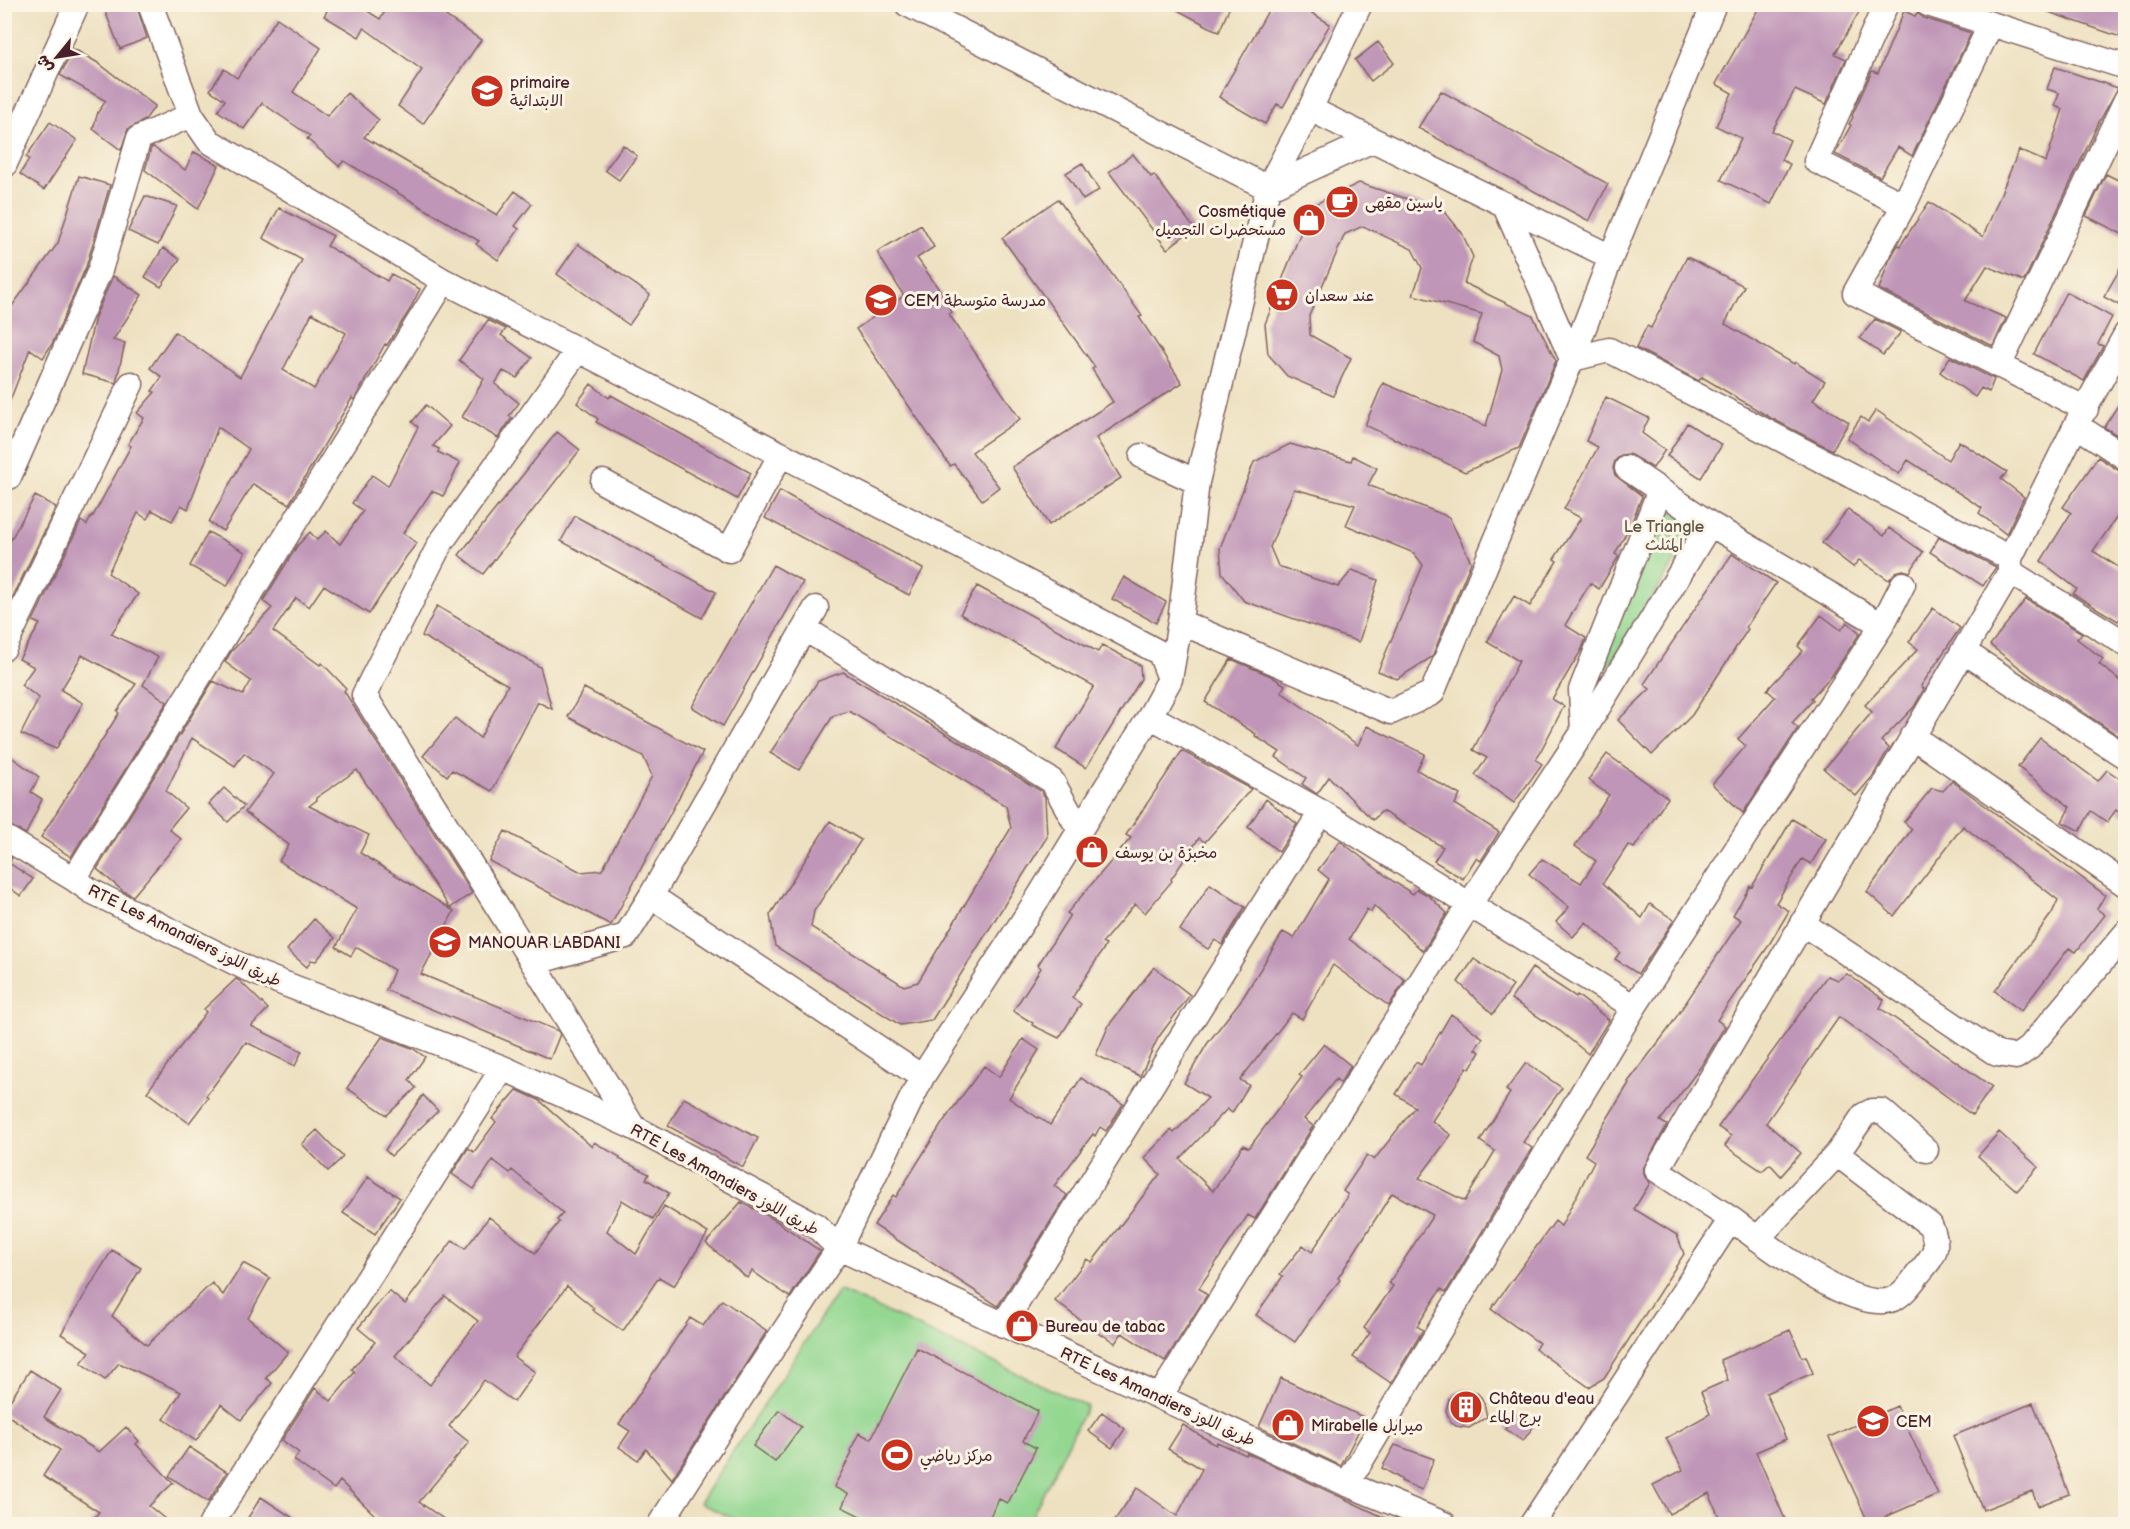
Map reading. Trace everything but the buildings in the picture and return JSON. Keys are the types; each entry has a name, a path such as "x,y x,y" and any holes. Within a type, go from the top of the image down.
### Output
{"street":[{"path":"4,166 77,4"},
{"path":"150,4 191,115 209,141 444,281 781,454 1160,653 1170,679"},
{"path":"907,4 1268,188"},
{"path":"660,1524 840,1248 922,1077 1041,895 1150,717 1170,679 1180,622 1197,482 1268,188 1310,109 1360,4"},
{"path":"1180,622 1391,712 1432,693 1572,359 1714,4"},
{"path":"1886,4 1816,161 1904,205"},
{"path":"1928,4 1990,26 2126,67"},
{"path":"1990,26 1904,205 1855,293 2000,366 2081,417 2126,458"},
{"path":"2000,366 2126,100"},
{"path":"1310,109 1611,257"},
{"path":"9,477 100,270 139,138 191,115"},
{"path":"1268,188 1373,140"},
{"path":"1504,204 1572,359"},
{"path":"74,879 444,281"},
{"path":"1837,1154 1930,1225 1937,1240 1934,1255 1905,1290 1893,1299 1876,1302 1849,1295 1823,1282 1657,1170 1963,651 2010,565 2081,417 2126,334"},
{"path":"578,350 440,544 364,695 633,1127"},
{"path":"1572,359 1609,350 2010,565 2126,645"},
{"path":"4,648 131,384"},
{"path":"603,482 729,550 781,454"},
{"path":"1142,456 1197,482"},
{"path":"1627,468 1710,524 1882,625"},
{"path":"1583,732 1581,690 1660,490"},
{"path":"1160,1396 1469,905 1583,732 1710,524"},
{"path":"1347,1484 1634,1007 1882,625 1903,585"},
{"path":"532,963 626,936 811,619 1052,781 1080,831"},
{"path":"1963,651 2126,757"},
{"path":"1150,717 1321,812 1634,1007"},
{"path":"1912,736 2126,885"},
{"path":"1003,1325 1321,812"},
{"name":"RTE Les Amandiers طريق اللوز","path":"4,837 91,891 254,972 503,1068 633,1127 815,1225 840,1248 1347,1484 1444,1524"},
{"path":"651,896 922,1077"},
{"path":"1802,923 1997,1054 2016,1057 2030,1048 2126,933"},
{"path":"212,1524 503,1068"},
{"path":"1758,1238 1837,1154 1864,1116 1872,1111 1882,1111 1926,1150"},
{"path":"1532,1524 1731,1220"}],"green space":[{"name":"Le Triangle المثلث","path":"1653,499 1697,527 1590,695"},
{"name":"مركز رياضي","path":"839,1290 1087,1406 1028,1524 745,1524 699,1503"}],"place":[{"name":"primaire الابتدائية","path":"487,91"},
{"name":"ياسين مقهى","path":"1342,202"},
{"name":"Cosmétique مستحضرات التجميل","path":"1309,220"},
{"name":"عند سعدان","path":"1282,295"},
{"name":"CEM مدرسة متوسطة","path":"881,300"},
{"name":"مخبزة بن یوسف","path":"1092,852"},
{"name":"MANOUAR LABDANI","path":"445,942"},
{"name":"Bureau de tabac","path":"1022,1326"},
{"name":"Château d'eau برج الماء","path":"1466,1407"},
{"name":"CEM","path":"1873,1421"},
{"name":"Mirabelle ميرابل","path":"1288,1425"},
{"name":"مركز رياضي","path":"897,1455"}]}
